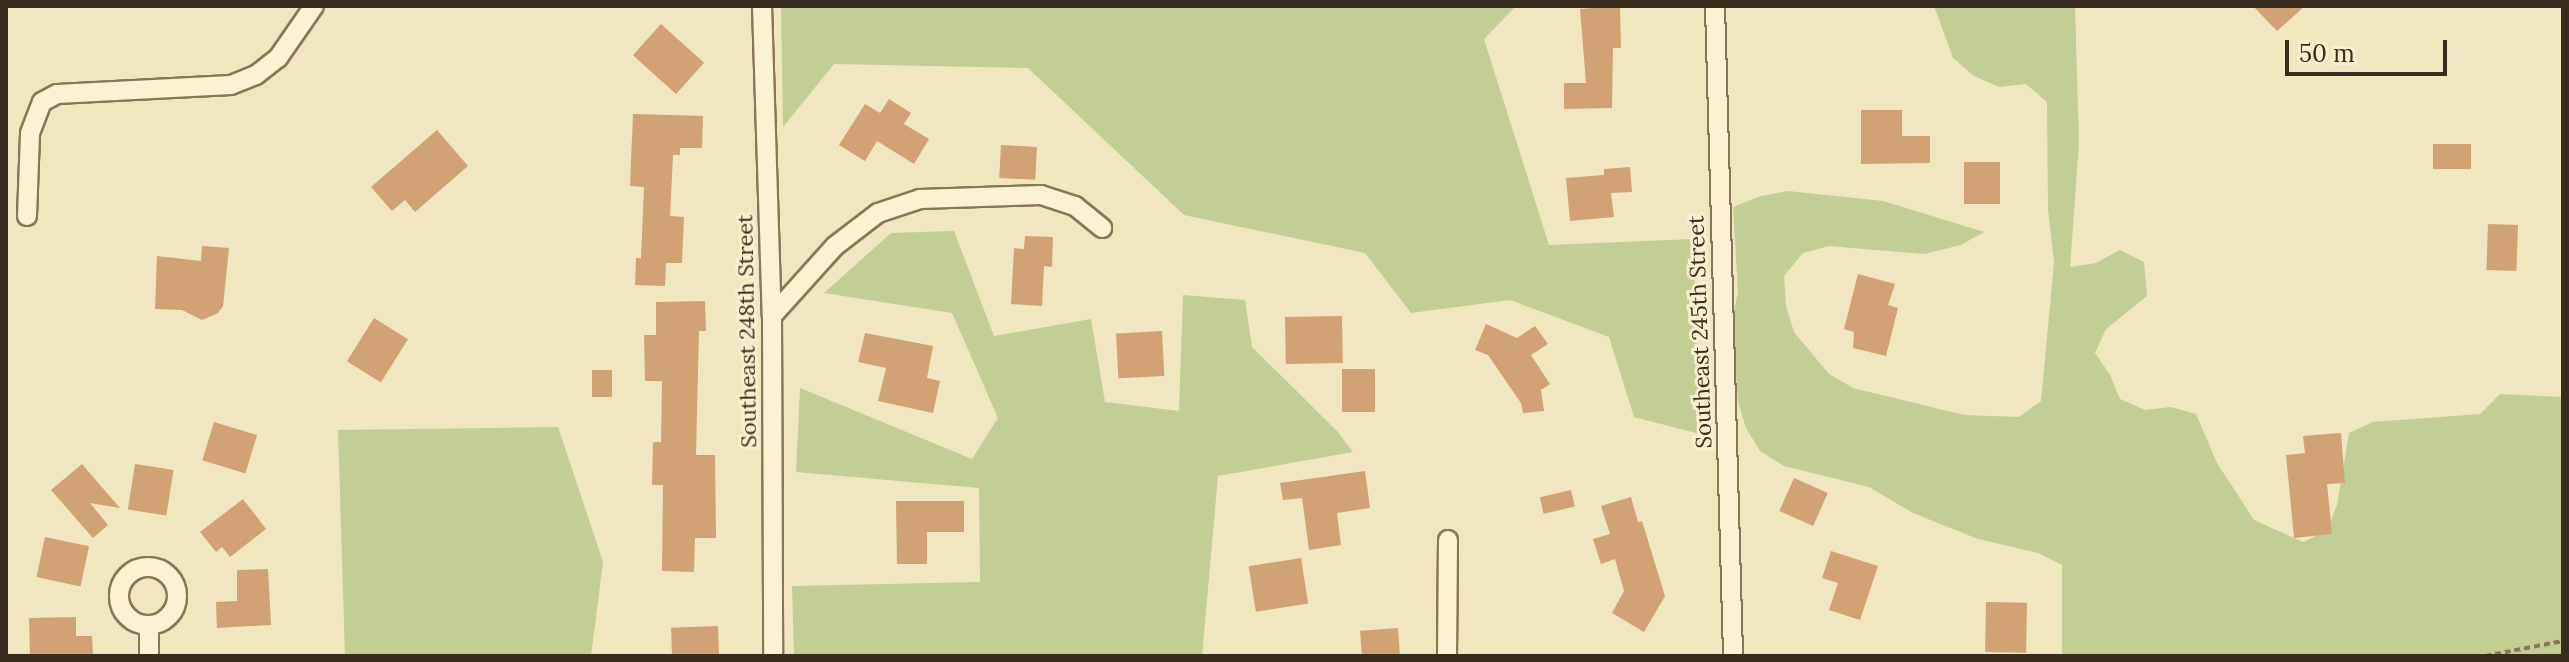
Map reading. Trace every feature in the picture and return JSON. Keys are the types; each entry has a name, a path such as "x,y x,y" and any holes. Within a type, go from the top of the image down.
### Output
{"street":[{"path":"27,216 30,133 42,102 57,94 231,85 256,75 278,58 314,6"},
{"name":"Southeast 248th Street","path":"762,6 772,316 773,656"},
{"name":"Southeast 245th Street","path":"1715,6 1733,656"},
{"path":"772,316 835,246 878,213 920,199 1041,195 1075,206 1102,228"},
{"path":"1447,656 1448,540"},
{"path":"149,625 149,656"}],"path":[{"path":"2485,656 2563,641"}],"green space":[{"path":"781,6 1516,6 1484,39 1549,245 1693,239 1700,434 1634,417 1609,337 1510,300 1411,313 1365,253 1184,215 1028,68 834,64 783,127"},
{"path":"1934,6 2075,6 2079,143 2070,267 2096,263 2120,250 2144,262 2147,296 2106,329 2095,353 2110,375 2120,399 2145,410 2171,407 2196,414 2217,463 2254,520 2303,542 2327,531 2337,505 2349,433 2373,422 2480,414 2500,394 2563,397 2563,656 2062,656 2062,565 2038,553 1978,539 1913,513 1869,487 1784,466 1760,451 1746,428 1738,402 1732,321 1738,292 1733,207 1761,196 1788,191 1883,201 1984,232 1961,245 1924,254 1829,246 1803,253 1784,276 1786,306 1794,332 1829,374 1853,388 1964,415 2019,417 2041,401 2054,263 2048,209 2047,102 2026,84 1999,87 1974,76 1953,58"},
{"path":"954,231 994,336 1091,319 1105,402 1179,411 1183,295 1245,300 1252,347 1337,431 1353,452 1218,476 1202,656 794,656 792,586 980,582 979,488 796,472 800,388 972,459 998,418 952,313 824,293 891,233"},
{"path":"558,427 603,562 591,656 345,656 338,430"}],"building":[{"path":"1620,6 1621,48 1613,48 1612,108 1564,109 1564,83 1586,83 1580,9"},
{"path":"2253,6 2305,6 2277,31"},
{"path":"661,24 704,63 676,94 633,55"},
{"path":"889,99 911,113 904,124 929,139 914,164 877,141 865,161 839,145 865,104 880,113"},
{"path":"1861,110 1902,110 1902,136 1930,136 1930,163 1861,164"},
{"path":"633,114 703,116 702,148 680,148 680,155 673,155 670,216 684,217 682,263 666,263 665,286 635,285 636,258 641,258 644,187 630,186"},
{"path":"437,130 468,166 415,212 405,200 392,211 371,187"},
{"path":"2433,144 2471,144 2471,169 2433,169"},
{"path":"1001,145 1037,147 1035,180 999,178"},
{"path":"1964,162 2000,162 2000,204 1964,204"},
{"path":"1630,167 1632,192 1611,193 1614,217 1570,221 1566,178 1604,175 1604,169"},
{"path":"2488,224 2518,225 2516,271 2486,270"},
{"path":"1025,236 1053,237 1052,267 1044,266 1042,306 1011,304 1014,248 1024,249"},
{"path":"202,246 229,248 223,306 218,313 202,320 182,310 155,309 157,256 201,261"},
{"path":"1858,274 1895,284 1888,305 1898,308 1886,356 1853,348 1854,332 1844,329"},
{"path":"705,301 706,331 699,331 696,455 715,455 716,538 695,538 694,572 662,571 663,485 652,485 653,442 661,442 662,381 645,381 644,335 656,335 656,302"},
{"path":"1342,316 1343,363 1286,364 1285,317"},
{"path":"374,318 408,339 381,382 347,361"},
{"path":"1486,324 1517,338 1535,326 1548,344 1531,355 1550,384 1541,390 1544,411 1523,413 1521,403 1488,355 1475,350"},
{"path":"1162,331 1164,376 1118,378 1116,333"},
{"path":"865,333 933,346 927,378 940,381 933,413 878,401 886,368 858,362"},
{"path":"1342,369 1375,369 1375,412 1342,412"},
{"path":"592,370 612,370 612,397 592,397"},
{"path":"214,422 257,435 245,473 202,460"},
{"path":"2341,433 2345,483 2327,484 2332,534 2294,538 2286,455 2305,453 2303,436"},
{"path":"82,464 120,508 90,503 108,525 93,538 51,490"},
{"path":"135,464 174,470 166,516 128,509"},
{"path":"1365,471 1370,508 1337,513 1341,545 1309,550 1302,498 1283,500 1280,483"},
{"path":"1794,478 1828,493 1813,526 1779,511"},
{"path":"1571,490 1575,507 1544,514 1540,497"},
{"path":"1631,497 1638,522 1642,521 1665,596 1644,632 1612,613 1624,591 1615,559 1601,564 1593,539 1610,534 1601,506"},
{"path":"243,499 266,529 230,557 222,547 216,552 200,532"},
{"path":"896,501 964,501 964,532 927,532 927,564 897,564"},
{"path":"45,537 89,546 80,586 36,577"},
{"path":"1831,551 1878,566 1860,620 1829,610 1838,583 1822,578"},
{"path":"1301,558 1308,603 1256,612 1249,566"},
{"path":"268,569 271,625 217,628 216,602 237,601 237,570"},
{"path":"1986,602 2027,603 2026,653 1985,652"},
{"path":"76,617 76,636 92,636 93,656 30,656 29,618"},
{"path":"718,626 719,656 672,656 671,628"},
{"path":"1398,628 1400,656 1362,656 1360,631"}]}
